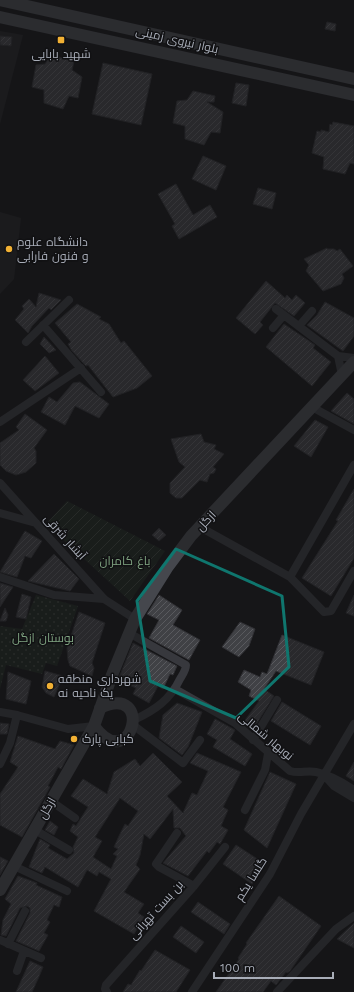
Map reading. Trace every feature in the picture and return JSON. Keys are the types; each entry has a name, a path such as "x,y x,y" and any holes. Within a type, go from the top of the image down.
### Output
{"main road":[{"name":"بلوار نیروی زمینی","path":"0,0 354,79"},
{"name":"بلوار نیروی زمینی","path":"0,17 354,95"},
{"path":"246,71 250,56"},
{"name":"ازگل","path":"100,708 135,619 167,568 200,527 354,362"},
{"path":"112,703 124,705 132,714 134,722 132,730 125,738 115,741 105,738 94,726 100,708 112,703"},
{"name":"ازگل","path":"0,890 94,726"}],"street":[{"path":"26,342 69,300"},
{"path":"276,309 338,356 354,358"},
{"path":"299,326 312,312"},
{"path":"273,328 284,315"},
{"path":"43,326 102,392"},
{"path":"338,356 342,375"},
{"path":"0,422 81,368"},
{"path":"312,407 354,430"},
{"path":"290,577 354,464"},
{"name":"آبشار شرقی","path":"0,483 104,599 135,619"},
{"path":"0,513 37,524"},
{"path":"200,527 290,577 324,612 331,611 354,571"},
{"path":"0,577 54,595 104,599"},
{"path":"129,633 186,664 175,689 166,701 153,711 134,722 183,762 200,740"},
{"name":"نوبهار شمالی","path":"175,689 235,723 290,772 299,774 316,772 335,778 354,790"},
{"path":"253,740 277,700"},
{"path":"0,712 17,715 68,729 94,726"},
{"path":"0,764 10,743 17,715"},
{"name":"گلسا يكم","path":"192,992 270,874 301,814 354,724"},
{"path":"245,810 265,770 268,754"},
{"path":"324,775 334,786 354,798"},
{"path":"51,801 75,818"},
{"path":"35,830 69,850"},
{"path":"177,833 156,864 194,886"},
{"name":"بن بست تهرانی","path":"106,991 106,985 194,886 225,846"},
{"path":"14,866 67,891"},
{"path":"8,944 25,911"},
{"path":"277,992 329,936 354,916"},
{"path":"0,940 41,958"},
{"path":"17,971 24,951"}],"highlighted area":[{"path":"176,549 282,596 289,667 236,718 150,681 137,601"}],"shaded area":[{"path":"0,31 23,35 0,124"},
{"name":"دانشگاه علوم و فنون فارابی","path":"0,212 21,218 14,279 0,294"}],"green space":[{"name":"باغ کامران","path":"67,501 165,551 130,601 46,524"},
{"name":"بوستان ازگل","path":"36,595 78,606 57,666 46,663 42,674 6,665 0,689 0,626 22,629"}],"building":[{"path":"327,22 336,24 335,31 325,29"},
{"path":"0,36 12,37 11,46 0,45"},
{"path":"51,55 74,61 72,70 82,77 78,98 69,96 63,109 44,103 44,90 32,87 36,65 45,64"},
{"path":"103,63 152,74 141,125 92,114"},
{"path":"236,83 249,85 246,106 232,103"},
{"path":"193,91 215,96 214,102 207,102 223,112 220,133 211,132 204,145 185,139 185,126 173,123 177,101 187,100"},
{"path":"333,122 354,126 354,164 350,163 345,174 323,169 324,157 312,153 317,131 321,132 321,130 329,132 330,124 332,125"},
{"path":"203,156 226,166 216,190 192,179"},
{"path":"176,184 193,215 210,205 217,217 179,239 172,226 175,224 158,194"},
{"path":"258,188 276,193 272,209 253,204"},
{"path":"327,248 337,251 340,249 353,266 342,274 344,278 341,284 323,291 306,271 309,265 304,259"},
{"path":"266,281 285,298 287,295 292,300 296,295 305,303 294,316 275,303 260,322 263,325 255,334 236,318"},
{"path":"39,293 61,300 51,310 49,308 32,326 28,333 15,320 24,309 22,306 29,299 36,307"},
{"path":"325,302 354,318 354,336 343,351 307,325 317,315"},
{"path":"77,304 101,317 99,319 109,324 121,343 124,341 152,376 137,388 113,397 88,365 86,366 72,351 68,344 71,342 55,323"},
{"path":"284,324 315,345 313,348 331,362 312,386 266,347"},
{"path":"44,337 56,350 49,353 40,344"},
{"path":"45,356 59,373 35,391 23,380"},
{"path":"80,382 109,404 99,418 75,406 65,425 41,412 49,397 57,402 73,383"},
{"path":"347,393 354,399 354,424 331,411"},
{"path":"25,414 47,430 34,448 36,451 36,463 26,472 16,475 6,471 0,465 0,443 19,430 16,427"},
{"path":"315,420 328,427 311,457 294,446"},
{"path":"201,434 204,442 216,445 214,449 224,454 213,467 216,469 214,473 210,474 207,482 200,480 182,498 176,498 170,493 170,483 185,467 179,462 171,439"},
{"path":"354,489 354,558 331,596 302,578 338,521 336,520"},
{"path":"159,528 166,535 159,541 152,535"},
{"path":"25,531 42,541 31,558 25,556 17,577 0,572"},
{"path":"54,554 79,579 70,591 28,581"},
{"path":"0,583 13,587 0,607"},
{"path":"22,594 31,597 26,619 16,617"},
{"path":"159,595 182,610 173,625 200,640 189,660 149,638 159,620 147,614"},
{"path":"354,595 354,616 346,613"},
{"path":"5,608 8,615 6,621 0,621"},
{"path":"79,612 105,623 92,663 94,668 92,676 70,666 68,660 67,648"},
{"path":"240,622 255,629 249,646 239,657 222,647"},
{"path":"282,635 324,652 311,685 276,671 264,689 274,696 252,731 243,723 259,701 249,696 251,690 238,682 244,670 260,677 262,672 267,674"},
{"path":"133,643 177,666 173,675 170,674 163,689 158,686 149,703 133,694 136,688 118,680"},
{"path":"45,671 63,676 54,697 46,693 42,687"},
{"path":"8,672 31,681 26,704 6,699"},
{"path":"282,702 321,726 310,745 271,721"},
{"path":"177,703 202,712 188,747 182,755 159,738 163,715"},
{"path":"215,719 235,730 230,739 252,754 245,766 213,747 217,740 207,734"},
{"path":"0,723 9,724 7,734 0,734"},
{"path":"18,736 55,749 60,741 74,745 61,769 58,767 48,786 50,787 22,837 0,825 0,794 18,767 10,762"},
{"path":"153,753 182,782 167,796 183,813 192,793 197,795 208,771 190,763 197,753 241,772 223,807 228,810 221,826 228,830 220,844 217,842 209,853 207,851 188,876 163,863 186,836 180,828 174,828 173,809 150,839 144,834 140,855 136,865 140,869 124,892 144,904 138,913 144,917 134,934 94,911 111,879 99,872 97,876 87,870 78,887 45,867 42,873 29,867 40,839 50,845 48,848 67,859 74,853 73,847 78,837 70,831 73,824 76,826 88,807 71,796 83,779 107,794 114,772 135,759 140,766","holes":["120,798 138,811 128,826 125,824 119,836 114,847 118,849 113,854 117,856 111,869 93,857 102,841 95,837"]},
{"path":"354,762 354,781 346,776"},
{"path":"270,772 296,784 267,848 244,830"},
{"path":"50,821 58,827 54,835 45,830"},
{"path":"236,845 265,864 252,884 223,864"},
{"path":"0,857 8,861 0,875"},
{"path":"18,876 37,883 36,885 62,897 59,907 54,905 47,920 50,922 44,933 48,935 39,951 16,941 30,913 30,908 27,906 20,908 6,936 1,935 3,920 11,904 5,899"},
{"path":"279,896 321,926 290,971 287,973 286,972 276,985 271,981 263,992 216,992 239,959 238,958 247,944 246,943"},
{"path":"198,902 230,924 224,934 191,912"},
{"path":"354,923 354,948 337,939"},
{"path":"181,926 204,942 196,953 173,937"},
{"path":"155,950 190,970 176,992 123,992 128,984 131,985"},
{"path":"30,961 43,967 38,979 32,992 16,992"}],"place":[{"name":"شهید بابایی","path":"61,40"},
{"name":"دانشگاه علوم و فنون فارابی","path":"9,249"},
{"name":"شهرداری منطقه یک ناحیه نه","path":"50,686"},
{"name":"کبابی پارک","path":"74,739"}]}
